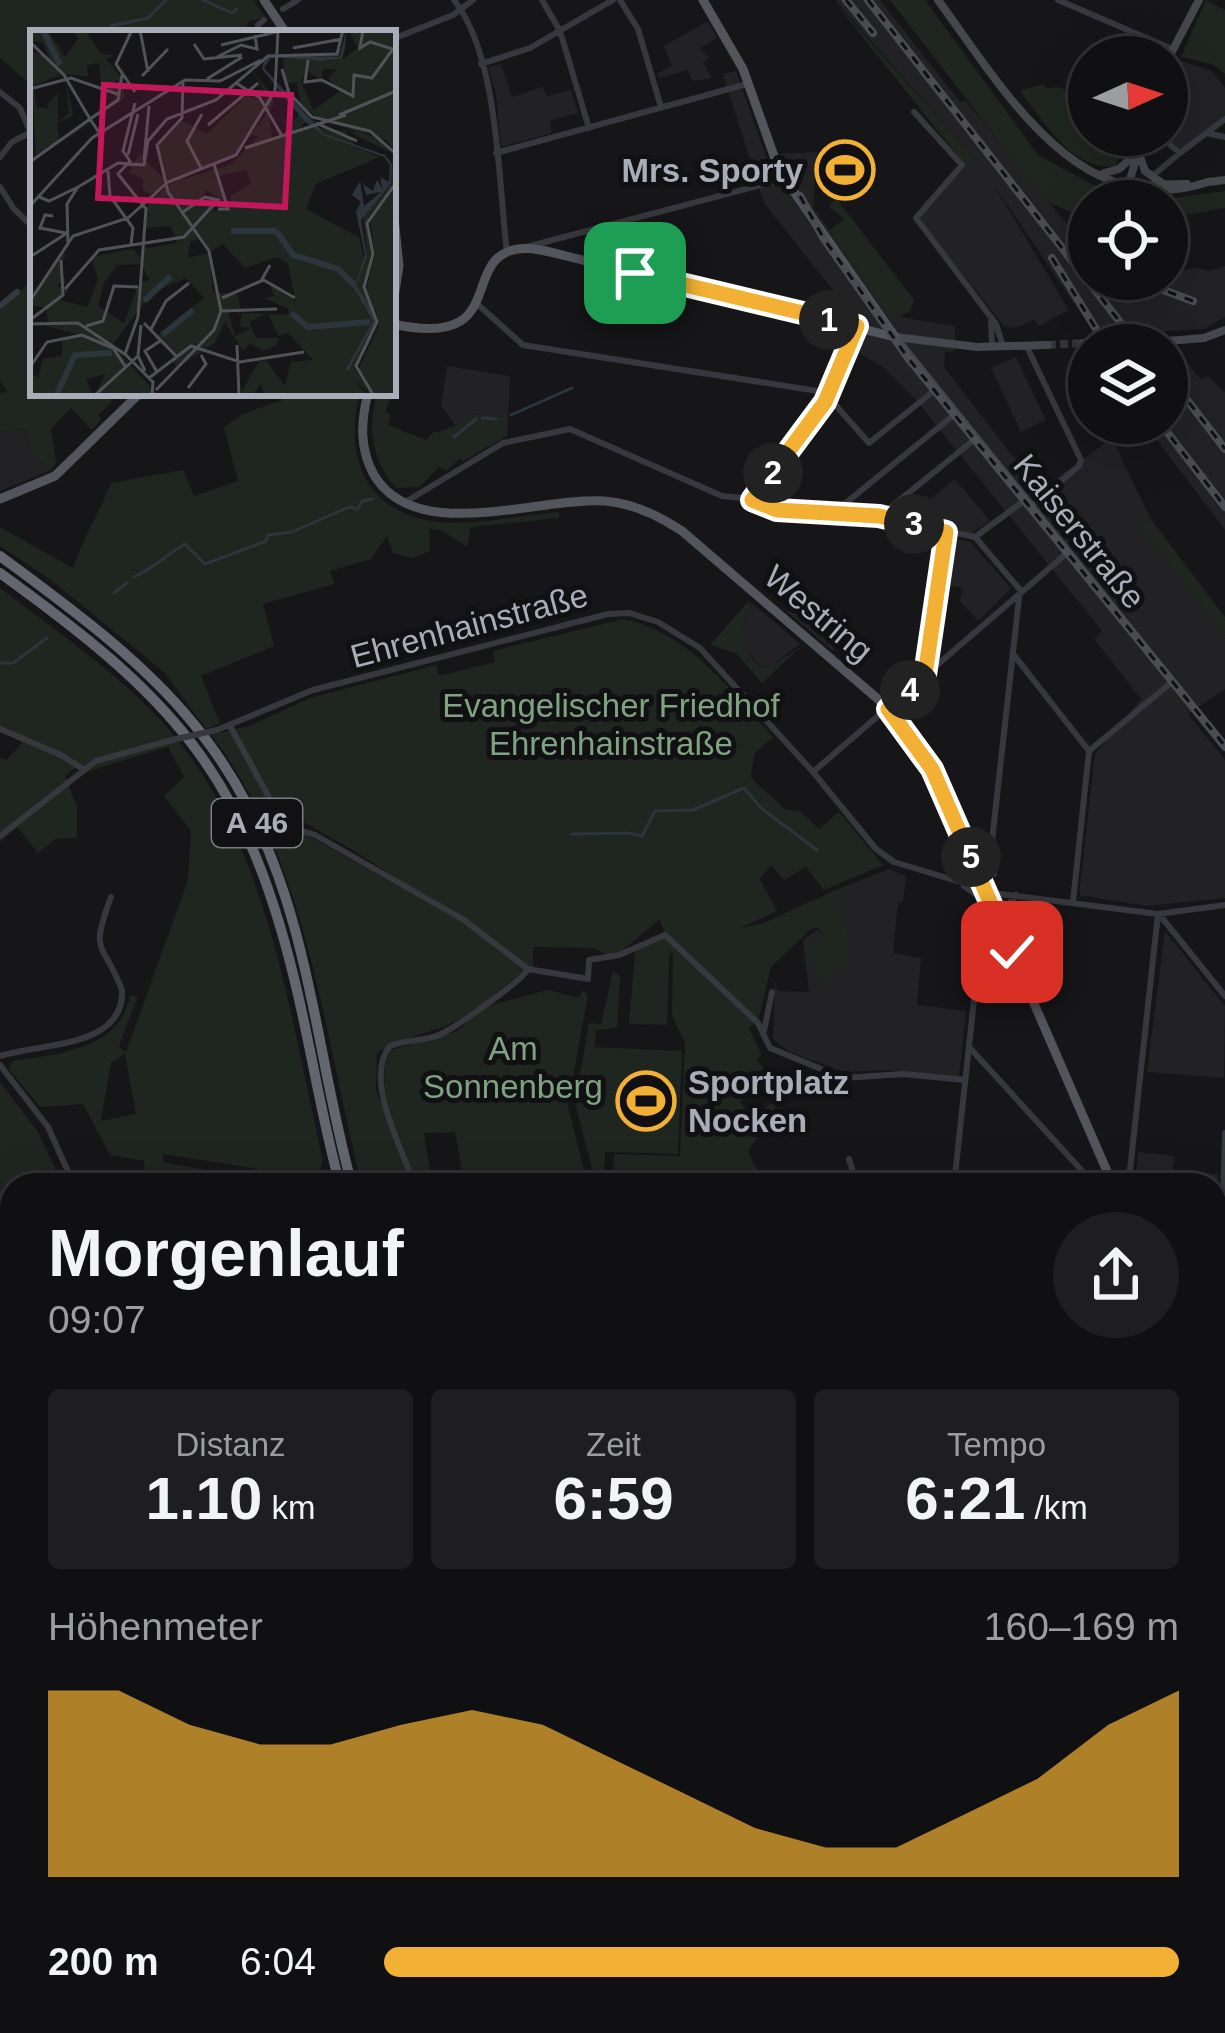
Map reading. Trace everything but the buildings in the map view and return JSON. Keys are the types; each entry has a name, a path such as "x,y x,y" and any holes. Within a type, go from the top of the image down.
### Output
{"highway":[{"name":"A 46","path":"0,556 102,632 167,690 214,748 249,806 294,926 349,1173"},
{"name":"A 46","path":"0,573 91,640 156,698 203,756 238,812 282,931 337,1173"}],"main road":[{"path":"264,0 284,30"},
{"path":"704,0 749,83 784,179 895,337"},
{"path":"938,0 1035,129 1054,148 1099,175 1118,180"},
{"path":"1179,36 1199,0"},
{"path":"1099,175 1119,169 1134,156"},
{"path":"1139,156 1145,171 1160,180"},
{"path":"1188,184 1225,180"},
{"path":"1188,186 1208,182"},
{"path":"396,237 396,285"},
{"path":"396,324 445,330 464,320 494,264 507,252 521,249 895,337 992,346 1048,345"},
{"path":"1188,339 1225,330"},
{"name":"Kaiserstraße","path":"895,337 1225,747"},
{"path":"0,499 55,476 137,396"},
{"path":"367,396 362,422 367,460 380,483 404,503"},
{"name":"Westring","path":"404,503 447,513 605,501 649,512 682,531 888,709 932,769 1109,1173"}],"street":[{"path":"283,9 298,0"},
{"path":"454,0 491,96 507,252"},
{"path":"396,38 473,0"},
{"path":"542,0 560,31 589,128"},
{"path":"481,64 530,48 616,0 638,29 661,107"},
{"path":"1058,0 1142,36"},
{"path":"496,153 749,83"},
{"path":"0,92 20,108 30,127"},
{"path":"914,112 962,166 916,218 1000,330 1003,346"},
{"path":"1188,147 1225,119"},
{"path":"0,157 11,142 30,132"},
{"path":"1206,134 1225,137"},
{"path":"1156,173 1176,156"},
{"path":"521,249 784,179"},
{"path":"0,187 30,224"},
{"path":"0,307 16,292"},
{"path":"475,302 523,345 827,395 869,443 935,390"},
{"path":"991,318 992,346"},
{"path":"752,500 827,395 857,326"},
{"path":"975,537 1052,489 1081,463 1026,345"},
{"path":"831,515 955,414"},
{"path":"404,503 502,443 570,429 722,496 777,510 879,516 975,537 1021,594 992,841 994,874"},
{"path":"879,516 975,439"},
{"path":"925,675 946,532"},
{"path":"813,772 1067,553"},
{"name":"Ehrenhainstraße","path":"0,836 83,769 114,754 218,730 313,691 596,617 629,613 658,622 700,648 886,857 985,890 1072,903 1159,914 1225,904"},
{"path":"1012,653 1090,751"},
{"path":"1072,903 1090,751 1172,682"},
{"path":"230,726 284,825 315,835 464,920 528,969 588,979 589,959 619,955 665,934 758,1023 770,1048 843,1078 903,1074 965,1080"},
{"path":"0,729 83,769"},
{"path":"957,882 973,862"},
{"name":"Ehrenhainstraße","path":"957,882 990,903"},
{"path":"1000,925 1003,911 1016,895"},
{"path":"0,1056 70,1042 116,1017 122,990 100,951 98,937 111,897"},
{"path":"1159,914 1225,996"},
{"path":"1127,1173 1159,914"},
{"path":"955,1173 981,935"},
{"path":"411,1173 382,1095 380,1060 390,1046 434,1037 460,1024 481,1004 524,979 528,969"},
{"path":"763,1034 772,992"},
{"path":"969,1047 1084,1173"},
{"path":"0,1065 48,1127 69,1173"},
{"path":"1223,1173 1225,1133"},
{"path":"849,1159 853,1173"}],"shaded area":[{"path":"835,0 880,0 960,102 965,100 1068,225 1068,295 994,185 1069,310 1039,326 1034,320 1015,328 1004,326 918,218 973,157"},
{"path":"708,21 717,38 700,48 710,58 703,62 712,78 692,81 688,70 659,78 658,73 672,66 664,46"},
{"path":"1188,63 1212,71 1225,88 1225,116 1188,144"},
{"path":"501,64 512,97 543,87 546,96 571,90 578,113 550,121 552,133 501,147 496,94 488,68"},
{"path":"736,71 772,173 784,169 780,154 817,152 813,207 893,320 900,317 955,326 955,351 945,352 944,367 1011,454 1044,487 1104,444 1115,444 1150,518 1140,527 1225,636 1225,689 1188,714 1225,760 1225,898 1147,906 1079,895 1095,754 1141,699 1094,639 1102,631 916,400 883,367 853,349 862,321 843,315 848,309 764,203 723,74"},
{"path":"1225,266 1225,317 1203,329 1188,330 1188,324 1088,324 1072,300 1188,300 1188,269"},
{"path":"1016,357 1046,420 1021,432 991,368"},
{"path":"1188,364 1202,380 1208,376 1225,392 1225,530 1160,444 1188,444"},
{"path":"447,366 510,376 508,417 471,414 456,426 441,406"},
{"path":"26,429 29,452 51,470 0,491 0,432"},
{"path":"955,479 990,521 971,533 914,519 916,511"},
{"path":"951,538 970,542 1011,588 978,621 960,601 962,588 944,585"},
{"path":"751,602 800,644 771,666 761,667 747,650 742,630"},
{"path":"812,609 832,614 846,626 833,651 786,611"},
{"path":"889,869 906,876 893,953 921,958 917,1005 966,1011 959,1077 890,1070 845,1072 789,1052 773,1039 775,982 778,991 809,992 803,940 817,930 840,947 826,894"},
{"path":"1165,931 1225,1006 1224,1078 1147,1072"},
{"path":"1138,1152 1175,1156 1172,1172 1195,1173 1136,1173"}],"green space":[{"path":"0,0 253,0 265,17 248,22 247,30 30,30 30,84 0,58"},
{"path":"833,0 974,158 966,166"},
{"path":"890,0 925,0 1038,155 1084,180 1068,180 1068,211 1045,201"},
{"path":"1206,0 1225,10 1225,74 1212,64 1188,59 1188,41"},
{"path":"1043,84 1068,93 1068,148 1048,129 1020,91"},
{"path":"1078,156 1120,156 1115,166"},
{"path":"1225,191 1225,208 1188,214 1188,196"},
{"path":"836,198 914,300 910,311 893,321 829,230 844,219 829,207"},
{"path":"30,282 30,396 106,396 112,402 98,415 101,419 92,430 71,408 51,428 56,463 51,470 29,452 26,429 0,432 0,393 8,392 0,381 0,310"},
{"path":"282,396 360,396 358,460 377,495 413,517 468,523 559,512 559,518 471,527 467,547 440,530 429,529 430,551 412,558 393,553 387,536 371,559 330,571 334,584 263,604 274,646 201,676 220,723 206,729 165,673 51,580 0,546 0,527 73,568 111,483 183,470 194,496 238,481 224,427 243,414 282,400"},
{"path":"377,396 391,396 385,412 391,415 388,425 426,440 471,414 508,417 507,436 463,461 460,458 447,470 439,467 419,487 396,488 373,442"},
{"path":"1150,518 1225,617 1225,636 1139,527"},
{"path":"0,588 145,704 199,770 228,821 270,930 323,1160 322,1173 260,1173 163,1154 163,1162 221,1173 144,1173 144,1161 110,1155 83,1104 40,1107 9,1069 12,1061 66,1052 100,1038 124,1014 130,996 138,996 119,1046 126,1052 188,880 191,831 164,796 184,777 168,747 89,771 47,748 76,767 65,776 77,807 77,838 56,839 38,853 17,827 0,842 0,758 7,760 24,740 0,726","holes":["125,1054 136,1114 101,1121 111,1063"]},
{"path":"749,601 751,613 746,615 744,637 751,657 761,667 771,666 802,646 762,683 736,653 710,645"},
{"name":"Evangelischer Friedhof Ehrenhainstraße","path":"623,619 669,637 707,665 773,737 754,754 751,777 755,782 784,809 801,812 819,829 839,812 883,865 824,890 806,867 784,880 771,865 760,879 777,911 741,928 761,924 845,886 848,948 847,968 834,969 832,985 819,983 806,949 823,934 818,928 811,929 771,967 758,1022 749,1028 761,1054 757,1060 770,1076 740,1102 753,1118 806,1076 776,1106 748,1152 759,1173 613,1173 614,1154 680,1156 685,1044 672,1015 673,953 669,953 667,1025 629,1024 635,952 664,933 660,919 623,950 608,955 593,948 533,947 533,969 525,970 478,1007 377,1053 376,1090 407,1173 359,1173 292,893 244,785 211,735 249,726 310,698 436,665 439,676 495,662 493,651","holes":["288,813 356,852 463,922 303,833"]},
{"name":"Sportplatz Nocken","path":"613,971 620,976 617,1028 596,1030 595,1047 682,1051 678,1154 605,1152 605,1173 593,1173 575,1102 589,1023 601,1024"},
{"name":"Am Sonnenberg","path":"548,990 578,998 583,991 588,994 568,1106 585,1173 462,1173 455,1132 424,1133 430,1173 413,1173 387,1097 384,1080 391,1050 457,1031 483,1007"},
{"path":"0,1082 38,1132 57,1173 0,1173"}],"waterway":[{"path":"111,26 148,18 166,0"},
{"path":"203,0 232,13 237,9"},
{"path":"37,29 65,30"},
{"path":"511,415 572,388"},
{"path":"482,418 496,419"},
{"path":"454,437 476,419"},
{"path":"134,577 185,544 205,564 266,541 268,535 292,532 349,507 358,509 362,501 372,499"},
{"path":"114,593 127,583"},
{"path":"0,663 13,663 47,638"},
{"path":"572,834 642,836 655,811 693,810 744,788 761,808 817,850"}],"tunnel":[{"path":"1048,345 1068,344"}],"railway":[{"path":"846,0 873,33"},
{"path":"868,0 1122,324"},
{"path":"800,196 824,239 908,358 1225,746"},
{"path":"1052,258 1093,324"},
{"path":"1188,299 1193,301"},
{"path":"1188,401 1225,449"},
{"path":"1176,444 1225,507"}],"place":[{"name":"Mrs. Sporty","path":"845,170"},
{"name":"Sportplatz Nocken","path":"646,1101"}],"route":[{"path":"635,273 857,326 825,402 752,500 777,510 879,516 946,532 925,675 888,709 932,769 1012,952"}]}
